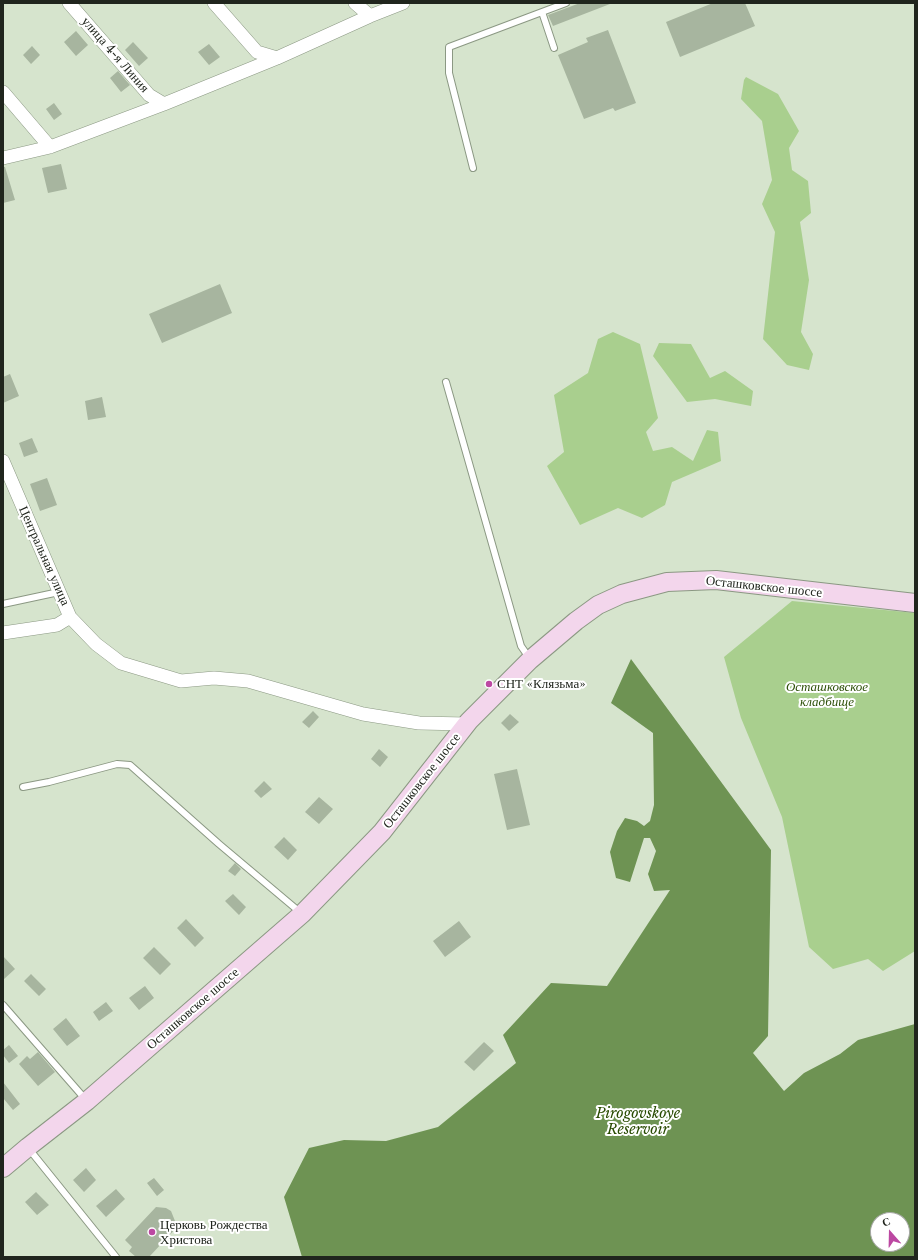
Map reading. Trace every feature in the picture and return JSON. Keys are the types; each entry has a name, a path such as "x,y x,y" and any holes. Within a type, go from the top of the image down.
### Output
{"street":[{"name":"улица 4-я Линия","path":"69,3 149,95 164,104"},
{"path":"214,3 257,52 277,58"},
{"path":"355,3 370,16"},
{"path":"3,158 50,147 164,104 277,58 370,16 403,3"},
{"path":"3,92 50,147"},
{"name":"Центральная улица","path":"3,461 6,476 70,617 96,644 121,663 181,681 214,678 248,681 363,714 419,723 466,724"},
{"name":"Осташковское шоссе","path":"3,1168 87,1102 302,914 382,832 466,724 530,660 576,621 598,605 622,594 667,582 716,580 915,603"},
{"path":"3,633 57,625 70,617"}],"lane":[{"path":"473,168 449,73 449,46 566,3"},
{"path":"542,12 554,48"},
{"path":"446,382 521,646 530,660"},
{"path":"3,604 59,592"},
{"path":"22,787 49,782 117,764 130,765 219,844 302,914"},
{"path":"3,1005 87,1102"},
{"path":"28,1147 116,1257"}],"green space":[{"path":"746,77 778,94 799,131 789,148 792,170 808,181 811,213 800,222 809,280 801,332 813,354 809,370 787,365 763,339 775,232 762,204 772,180 762,121 741,99 744,80"},
{"path":"613,332 640,344 658,418 646,432 653,451 672,447 693,461 707,430 718,432 721,461 672,482 665,505 642,518 618,508 580,525 547,466 564,452 554,395 588,373 598,339"},
{"path":"659,343 691,344 710,378 725,371 753,391 751,406 715,399 687,402 653,356"},
{"name":"Осташковское кладбище","path":"792,601 915,613 915,951 883,971 868,959 833,969 809,947 782,817 741,718 724,657"}],"water":[{"name":"Pirogovskoye Reservoir","path":"631,659 771,850 768,1036 753,1053 784,1091 804,1073 840,1054 858,1040 915,1024 915,1257 302,1257 284,1197 309,1148 344,1140 386,1141 438,1127 516,1063 503,1035 551,983 607,986 670,890 654,891 648,874 656,851 650,838 644,838 630,882 616,878 610,852 617,831 625,818 637,821 644,826 650,821 654,805 653,733 611,703"}],"building":[{"path":"580,3 610,4 553,26 548,15"},
{"path":"713,3 745,3 755,26 680,57 666,22"},
{"path":"608,30 636,103 615,111 613,108 584,119 558,55 588,42 586,38"},
{"path":"76,31 88,45 76,56 64,42"},
{"path":"133,42 148,58 139,66 125,50"},
{"path":"209,44 220,57 209,65 198,52"},
{"path":"32,46 40,55 31,64 23,55"},
{"path":"118,71 130,85 121,92 110,78"},
{"path":"54,103 62,114 54,120 46,109"},
{"path":"61,164 67,189 48,193 42,168"},
{"path":"3,167 5,167 15,200 3,203"},
{"path":"220,284 232,313 162,343 149,314"},
{"path":"10,374 19,396 3,403 3,377"},
{"path":"102,397 106,417 88,420 85,401"},
{"path":"32,438 38,452 24,457 19,443"},
{"path":"47,478 57,505 40,511 30,484"},
{"path":"313,711 319,717 309,728 302,722"},
{"path":"510,714 519,722 509,731 501,723"},
{"path":"379,749 388,757 380,767 371,759"},
{"path":"517,769 530,825 507,830 494,774"},
{"path":"264,781 272,789 261,798 254,791"},
{"path":"319,797 333,809 319,824 305,812"},
{"path":"284,837 297,850 288,860 274,847"},
{"path":"235,863 241,869 235,876 228,871"},
{"path":"233,894 246,907 239,915 225,901"},
{"path":"186,919 204,938 195,947 177,928"},
{"path":"459,921 471,937 445,957 433,941"},
{"path":"154,947 171,964 160,975 143,958"},
{"path":"3,956 15,969 3,980"},
{"path":"31,974 46,989 39,996 24,981"},
{"path":"145,986 154,998 139,1010 129,998"},
{"path":"106,1002 113,1011 99,1021 93,1012"},
{"path":"66,1018 80,1036 67,1046 53,1029"},
{"path":"484,1042 494,1051 474,1071 464,1062"},
{"path":"9,1045 18,1056 9,1063 3,1055 3,1050"},
{"path":"38,1052 55,1072 38,1086 19,1064 27,1056 30,1059"},
{"path":"3,1082 20,1104 13,1110 3,1098"},
{"path":"86,1168 96,1180 84,1192 73,1180"},
{"path":"154,1178 164,1190 157,1196 147,1183"},
{"path":"116,1189 125,1199 106,1217 96,1206"},
{"path":"36,1192 49,1205 37,1215 25,1202"},
{"name":"Церковь Рождества Христова","path":"156,1207 166,1208 171,1211 175,1221 179,1225 149,1257 136,1257 129,1251 132,1247 125,1240"}],"place":[{"name":"СНТ «Клязьма»","path":"489,684"},
{"name":"Церковь Рождества Христова","path":"152,1232"}]}
